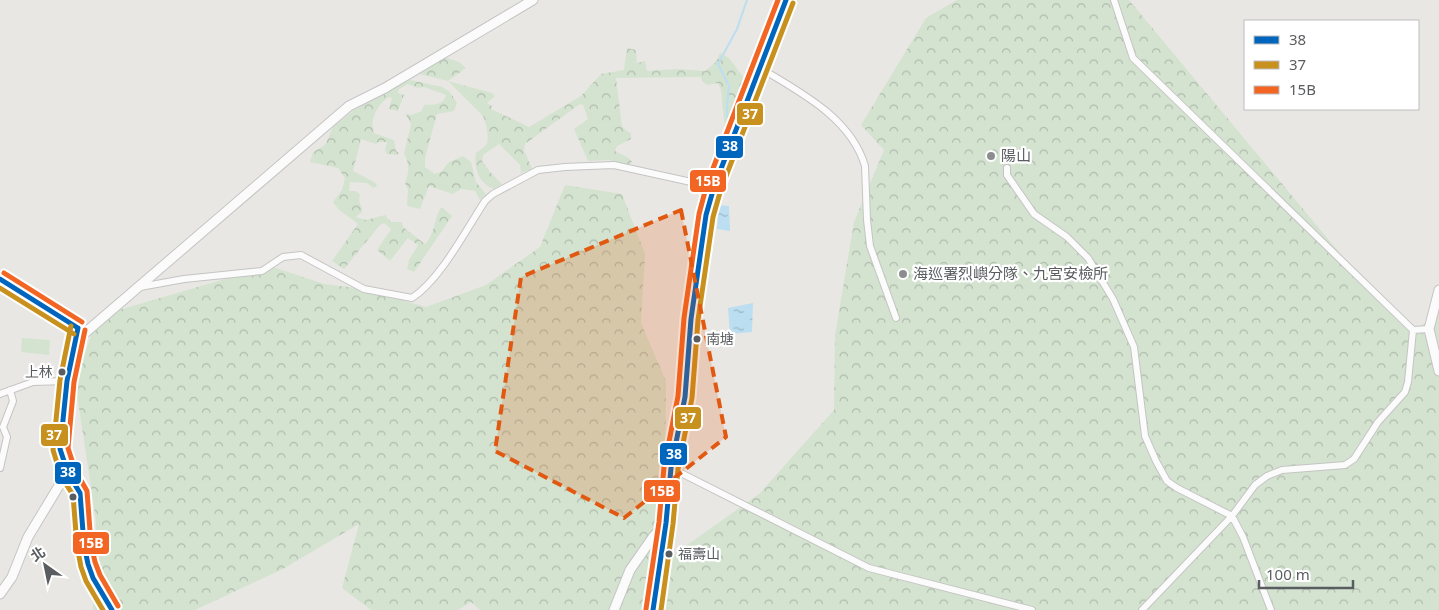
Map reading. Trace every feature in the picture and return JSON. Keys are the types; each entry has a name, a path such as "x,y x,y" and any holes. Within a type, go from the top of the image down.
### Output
{"street":[{"path":"0,278 86,332 349,106 385,88 534,0"},
{"path":"652,610 666,523 671,468 684,397 690,319 706,215 714,187 786,0"},
{"path":"1114,0 1134,58 1413,330 1430,329"},
{"path":"760,68 815,102 838,123 854,143 863,159 870,246 896,318"},
{"path":"140,287 184,279 262,272 283,257 301,255 364,289 412,298 421,292 435,277 485,201 493,194 538,170 614,165 714,187"},
{"path":"1007,168 1007,175 1034,214 1067,237 1088,258 1113,299 1134,347 1145,436 1167,481 1188,495 1232,516 1243,537 1271,610"},
{"path":"1439,290 1430,329 1439,371"},
{"path":"78,328 67,381 60,449 68,473 80,493 84,545 88,564 93,578 112,610"},
{"path":"1142,610 1232,516 1255,485 1267,476 1282,470 1345,465 1354,459 1378,422 1406,392 1413,330"},
{"path":"0,394 33,382 67,381"},
{"path":"0,468 7,437 3,427 12,401 10,390"},
{"path":"671,468 869,568 1032,610"},
{"path":"0,594 12,577 28,537 68,473"},
{"path":"614,610 630,570 653,537 666,523"}],"highlighted area":[{"path":"681,210 726,437 624,518 495,451 521,277"}],"green space":[{"path":"957,0 1129,0 1358,275 1413,330 1432,319 1439,308 1439,610 666,610 673,555 759,494 834,410 835,335 854,222 884,150 861,125 926,18"},
{"path":"627,48 636,50 637,63 645,61 647,71 677,69 705,71 716,62 720,53 729,58 744,78 751,77 713,179 710,180 725,129 721,90 718,83 707,85 702,81 701,77 616,78 622,126 631,133 631,139 617,146 615,151 629,158 632,162 628,165 609,160 588,161 574,129 588,119 583,105 580,104 525,144 524,150 532,169 521,173 520,165 499,144 483,155 482,161 502,184 494,189 484,183 478,174 475,164 476,153 485,146 488,139 483,116 448,81 492,93 495,96 487,103 492,106 491,109 529,127 581,96 601,74 624,70"},
{"path":"444,57 459,62 466,68 448,81 420,74 420,71"},
{"path":"410,80 442,87 450,92 457,103 454,111 437,114 425,158 425,167 435,174 441,172 449,162 463,156 471,162 476,182 486,194 480,200 475,191 461,189 453,194 429,186 420,209 408,206 408,190 405,183 408,165 404,154 411,124 405,113 411,115 422,111 424,105 440,103 445,99 446,95 424,87 418,88 408,84 398,90 398,93 404,95 398,111 389,109 392,98 389,97 378,108 373,122 374,133 394,140 396,151 399,153 397,155 387,154 385,150 387,142 378,142 376,144 361,139 353,171 377,185 373,188 367,183 350,182 349,191 355,191 360,194 359,201 362,212 356,217 366,220 385,215 391,222 402,222 403,227 425,244 431,236 440,209 442,207 452,216 414,272 407,269 409,260 418,245 408,238 390,261 377,250 391,229 384,223 380,225 344,269 332,261 358,224 338,209 333,202 342,190 345,178 338,168 310,162 313,152 325,145 333,127 354,110 404,81"},
{"path":"565,185 622,194 645,254 641,323 666,381 665,483 656,587 650,610 480,610 471,602 458,610 371,610 342,588 359,524 283,569 195,610 93,610 96,521 75,381 98,316 270,266 324,284 364,289 426,307 486,285 540,247"},
{"path":"22,338 50,340 49,355 21,352"}],"water":[{"path":"719,205 729,206 730,231 717,229"},
{"path":"753,303 752,332 730,334 728,308"}],"waterway":[{"path":"726,144 729,86 718,64 737,29 747,0"}],"transit line":[{"name":"15B","path":"646,609 659,522 664,467 678,396 684,318 699,214 707,184 778,0"},
{"name":"38","path":"653,610 666,523 671,468 685,397 691,319 706,215 714,187 786,0"},
{"name":"37","path":"661,610 673,524 678,469 692,398 698,320 713,217 721,189 793,3"},
{"name":"15B","path":"4,273 82,322"},
{"name":"38","path":"0,279 78,328"},
{"name":"37","path":"0,288 74,334"},
{"name":"37","path":"71,326 60,380 53,450 61,476 73,495 77,546 81,567 86,581 103,610"},
{"name":"38","path":"78,328 67,381 60,449 68,473 80,493 84,545 88,564 93,578 112,610"},
{"name":"15B","path":"85,330 74,382 68,448 75,470 87,491 91,544 95,562 100,575 118,606"}],"place":[{"name":"陽山","path":"991,156"},
{"name":"海巡署烈嶼分隊、九宮安檢所","path":"903,274"},
{"name":"南塘","path":"697,339"},
{"name":"上林","path":"62,372"},
{"name":"福壽山","path":"669,554"}]}
